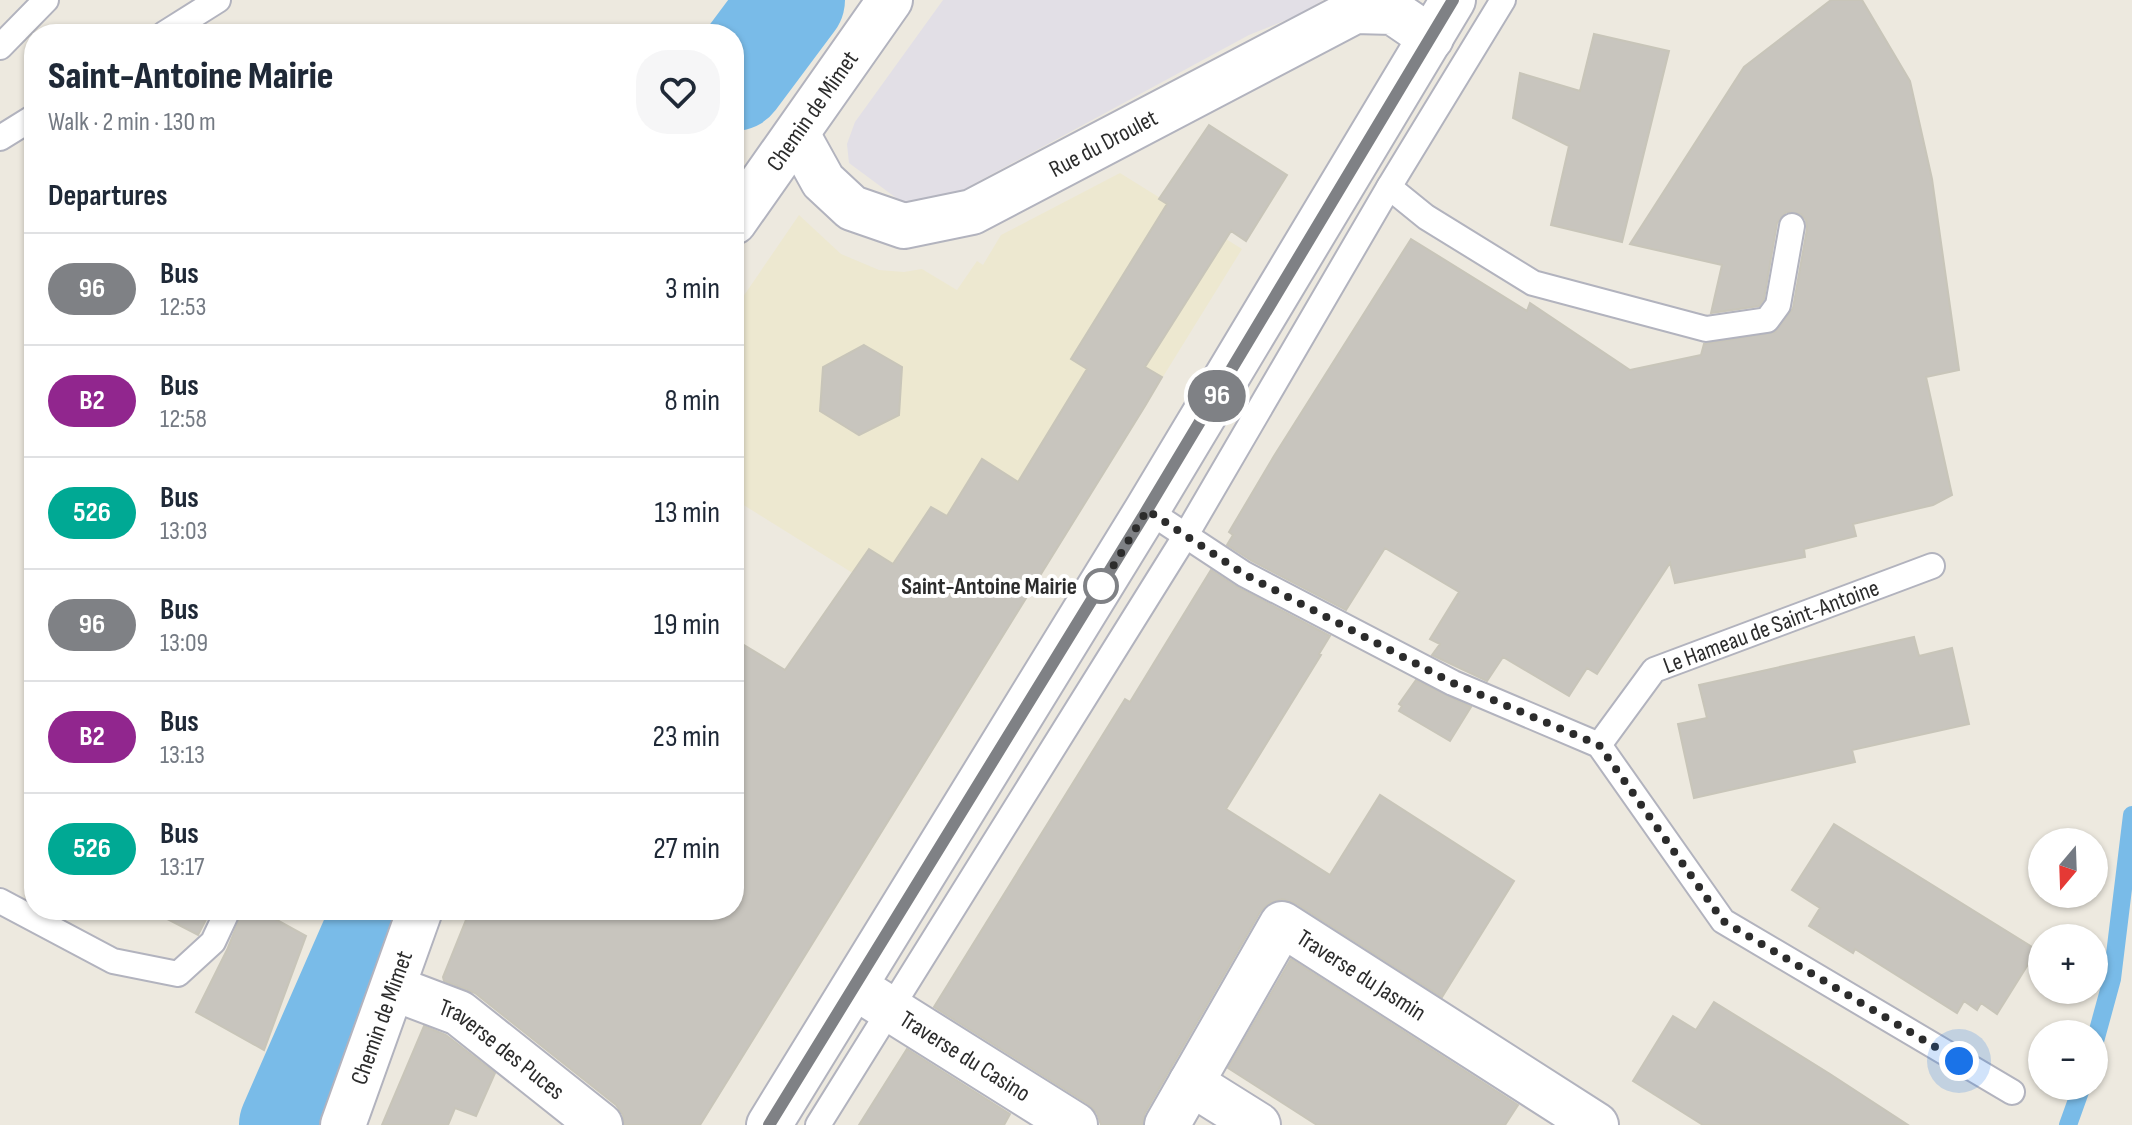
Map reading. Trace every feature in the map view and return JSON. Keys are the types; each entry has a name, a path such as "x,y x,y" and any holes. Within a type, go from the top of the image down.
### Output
{"street":[{"name":"Chemin de Mimet","path":"744,208 890,0"},
{"path":"769,1125 872,998 1147,510 1453,0"},
{"name":"Rue du Droulet","path":"797,134 823,181 852,208 904,226 972,212 1355,11 1393,12 1431,38"},
{"name":"Chemin de Mimet","path":"343,1125 417,920"},
{"name":"Traverse du Jasmin","path":"1167,1125 1282,924 1596,1125"},
{"name":"Traverse des Puces","path":"393,988 459,1013 600,1125"},
{"name":"Traverse du Casino","path":"872,998 1075,1125"},
{"path":"1191,1083 1258,1125"}],"lane":[{"path":"0,47 46,0"},
{"path":"180,24 218,0"},
{"path":"818,1125 872,998 1186,535 1389,187 1503,0"},
{"path":"0,138 24,123"},
{"path":"1389,187 1426,217 1533,283 1706,329 1767,320 1778,305 1792,226"},
{"path":"1147,510 1244,574 1453,683 1599,745 1723,921 2012,1092"},
{"name":"Le Hameau de Saint-Antoine","path":"1599,745 1654,670 1932,566"},
{"path":"0,901 24,914"},
{"path":"36,920 113,961 178,974 213,942 223,920"}],"shaded area":[{"path":"943,0 1323,0 1301,14 1249,35 948,198 928,205 903,203 849,163 847,144 855,122"},
{"path":"1120,173 1242,249 989,658 744,505 744,295 799,215 841,254 879,270 904,272 922,269 957,290 977,261 983,265 1001,235"}],"building":[{"path":"1831,0 1862,0 1910,81 1932,179 1959,370 1926,377 1952,495 1933,505 1853,524 1856,536 1804,549 1805,557 1675,583 1670,563 1597,674 1587,668 1569,696 1503,657 1487,681 1432,655 1440,644 1430,639 1459,592 1385,548 1346,610 1227,545 1233,535 1229,532 1274,456 1411,239 1527,311 1530,303 1630,370 1701,355 1704,344 1775,332 1793,308 1807,229 1806,220 1801,214 1786,212 1777,223 1764,299 1759,306 1711,313 1722,265 1630,244 1744,67"},
{"path":"1594,34 1669,51 1622,242 1551,225 1569,146 1513,118 1520,73 1580,91"},
{"path":"1209,125 1287,175 1246,241 1231,231 1145,367 1162,377 1145,406 700,1125 624,1125 623,1115 616,1105 475,993 444,981 466,920 744,920 744,645 785,670 869,549 893,564 931,507 947,516 982,459 1018,482 1087,369 1071,359 1167,204 1159,199"},
{"path":"864,345 902,367 899,415 859,435 820,411 823,367"},
{"path":"1211,570 1330,636 1226,809 1330,875 1380,795 1514,881 1442,997 1295,903 1282,899 1269,903 1260,912 1145,1113 1142,1125 1101,1125 1097,1113 1088,1104 934,1007 1125,699 1130,702"},
{"path":"1914,637 1919,656 1952,648 1969,724 1852,750 1855,762 1694,798 1678,724 1707,718 1699,685"},
{"path":"1416,680 1471,707 1450,741 1399,711 1402,706 1399,704"},
{"path":"1834,824 2028,944 2028,964 1997,1014 1981,1003 1977,1010 1964,1001 1957,1013 1855,949 1853,953 1809,926 1820,908 1792,890"},
{"path":"169,920 206,920 198,935"},
{"path":"239,920 277,920 306,936 264,1050 196,1012"},
{"path":"1291,959 1518,1105 1505,1125 1317,1125 1228,1068"},
{"path":"1714,1002 1908,1125 1703,1125 1633,1081 1673,1016 1696,1030"},
{"path":"424,1026 446,1035 495,1073 476,1116 455,1108 448,1125 382,1125"},
{"path":"907,1049 1010,1114 1004,1125 859,1125"}],"waterway":[{"path":"744,66 793,0"},
{"path":"2101,1020 2112,979 2132,815"},
{"path":"291,1125 381,920"},
{"path":"2068,1125 2077,1100"}],"bus line":[{"name":"96","path":"769,1125 1147,510 1453,0"}],"place":[{"name":"Saint-Antoine Mairie","path":"1101,586"}],"route":[{"path":"1101,586 1147,510 1244,574 1453,683 1599,745 1723,921 1959,1061"}]}
